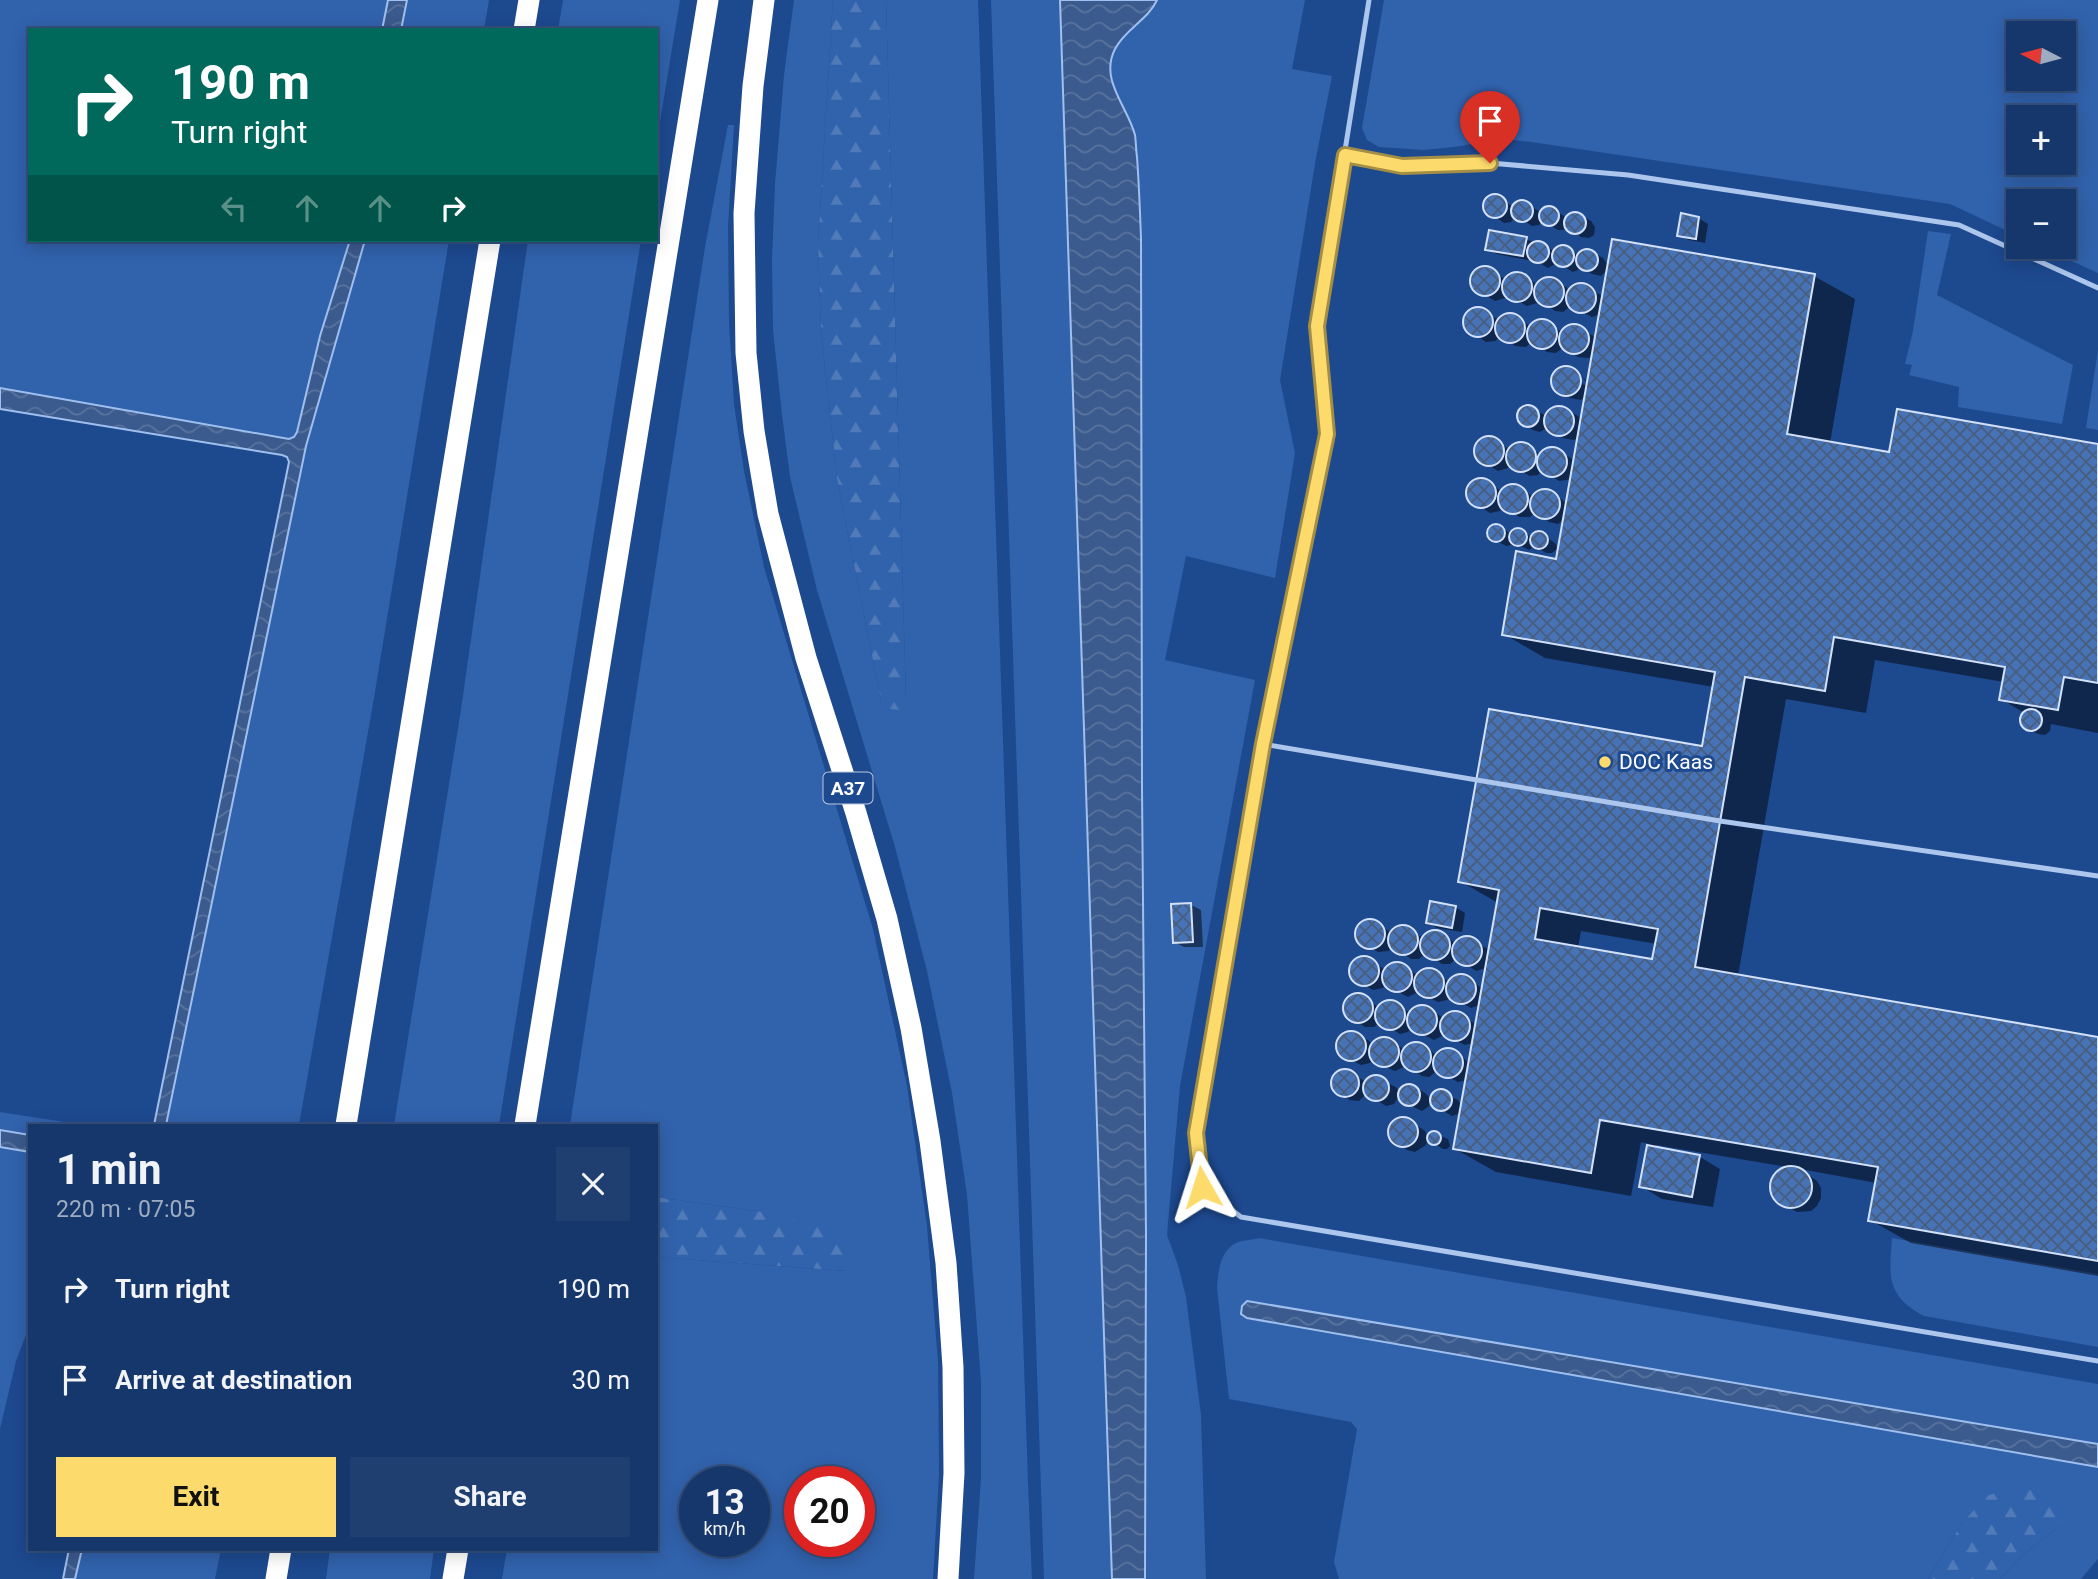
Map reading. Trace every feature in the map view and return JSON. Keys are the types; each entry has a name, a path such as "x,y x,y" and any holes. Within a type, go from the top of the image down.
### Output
{"highway":[{"path":"524,28 529,0"},
{"path":"525,1124 708,0"},
{"name":"A37","path":"764,0 753,86 744,213 746,353 754,431 768,514 806,659 887,919 924,1103 946,1263 953,1367 954,1473 948,1579"},
{"path":"346,1124 490,242"},
{"path":"276,1579 281,1551"},
{"path":"453,1579 458,1551"}],"lane":[{"path":"1369,0 1317,326 1327,434 1263,744 1196,1133 1202,1187 1241,1217 2098,1362"},
{"path":"1345,155 1402,166 1490,163 1628,175 1959,225 2098,288"},
{"path":"1263,744 1720,821 2098,876"}],"green space":[{"path":"0,0 388,0 382,28 28,28 28,242 349,242 320,336 294,437 289,439 0,388"},
{"path":"407,0 489,0 484,28 401,28"},
{"path":"563,0 680,0 658,134 658,28 558,28"},
{"path":"794,0 833,0 818,242 821,331 837,478 881,701 906,700 886,0 978,0 1032,1579 974,1579 981,1478 981,1382 967,1195 952,1093 927,971 895,847 817,590 790,477 773,330 772,260 784,75"},
{"path":"833,0 886,0 906,701 901,710 890,709 881,701 837,478 821,331 818,242"},
{"path":"991,0 1060,0 1112,1579 1044,1579"},
{"path":"1157,0 1305,0 1292,69 1332,76 1280,380 1295,453 1275,578 1186,556 1165,660 1255,680 1180,1086 1167,1235 1186,1297 1201,1415 1206,1579 1145,1579 1141,238 1135,135 1116,93 1110,72 1111,60 1119,42"},
{"path":"1384,0 2098,0 2098,273 2067,259 2076,259 2076,189 2006,189 2006,230 1950,204 1531,142 1503,139 1424,150 1379,147 1367,140 1362,128"},
{"path":"728,125 734,125 728,227 729,323 734,404 744,471 764,567 873,929 907,1086 927,1226 938,1362 939,1475 933,1579 502,1579 507,1551 658,1551 658,1257 847,1271 756,1211 658,1197 658,1124 570,1124 705,247"},
{"path":"1928,231 1951,234 1937,295 2073,365 2062,424 1958,407 1959,387 1909,375 1912,365 1905,364 1913,331"},
{"path":"364,242 449,242 374,698 299,1124 166,1124 306,446"},
{"path":"528,242 641,242 499,1124 394,1124 460,716"},
{"path":"2098,350 2098,430 2086,428"},
{"path":"0,1112 78,1124 28,1124 28,1135 0,1130"},
{"path":"0,1147 28,1152 28,1329 16,1361 0,1429"},
{"path":"658,1197 756,1211 848,1232 853,1261 847,1271 658,1257"},
{"path":"1259,1238 2098,1384 2098,1444 1247,1301 1242,1306 1241,1313 1247,1318 2098,1467 2098,1559 2081,1579 2000,1579 2026,1552 2061,1525 1962,1523 1928,1579 1339,1579 1334,1562 1357,1429 1351,1422 1229,1399 1217,1288 1219,1269 1226,1251 1231,1247 1238,1242"},
{"path":"1892,1238 2098,1274 2098,1347 1924,1316 1896,1293 1890,1263"},
{"path":"2006,1489 2049,1492 2062,1500 2068,1514 2061,1525 2026,1552 2000,1579 1928,1579 1962,1523 1987,1496"},
{"path":"82,1551 221,1551 215,1579 75,1579"},
{"path":"330,1551 434,1551 430,1579 326,1579"}],"water":[{"path":"388,0 407,0 401,28 382,28"},
{"path":"1060,0 1157,0 1119,42 1111,60 1110,72 1116,93 1135,135 1141,238 1145,1579 1112,1579"},
{"path":"349,242 364,242 306,446 166,1124 154,1124 289,462 287,457 282,455 0,409 0,388 289,439 297,432 320,336"},
{"path":"0,1130 28,1135 28,1152 0,1147"},
{"path":"1247,1301 2098,1444 2098,1467 1247,1318 1241,1314 1242,1306"},
{"path":"69,1551 82,1551 75,1579 63,1579"}],"building":[{"path":"1495,194 1503,198 1507,206 1503,214 1495,218 1487,214 1483,206 1487,198"},
{"path":"1522,200 1530,203 1533,211 1530,219 1522,222 1514,219 1511,211 1514,203"},
{"path":"1549,206 1556,209 1559,216 1556,223 1549,226 1542,223 1539,216 1542,209"},
{"path":"1575,212 1583,215 1586,223 1583,231 1575,234 1567,231 1564,223 1567,215"},
{"path":"1681,213 1699,217 1696,239 1677,236"},
{"path":"1489,230 1527,237 1523,256 1485,250"},
{"name":"DOC Kaas","path":"1612,239 1815,274 1787,434 1889,452 1897,409 2098,444 2098,683 2064,677 2058,710 1999,700 2005,667 1834,637 1825,691 1745,677 1695,967 2098,1037 2098,1261 1868,1221 1878,1167 1600,1120 1591,1173 1453,1149 1499,890 1458,882 1489,709 1702,746 1715,672 1502,635 1516,551 1556,559","holes":["1540,908 1658,929 1652,959 1535,939"]},
{"path":"1538,241 1546,244 1549,252 1546,260 1538,263 1530,260 1527,252 1530,244"},
{"path":"1563,245 1571,248 1574,256 1571,264 1563,267 1555,264 1552,256 1555,248"},
{"path":"1587,249 1595,252 1598,260 1595,268 1587,271 1579,268 1576,260 1579,252"},
{"path":"1485,266 1496,270 1500,281 1496,292 1485,296 1474,292 1470,281 1474,270"},
{"path":"1517,272 1528,276 1532,287 1528,298 1517,302 1506,298 1502,287 1506,276"},
{"path":"1549,277 1560,281 1564,292 1560,303 1549,307 1538,303 1534,292 1538,281"},
{"path":"1581,283 1592,287 1596,298 1592,309 1581,313 1570,309 1566,298 1570,287"},
{"path":"1478,307 1484,308 1492,316 1492,328 1484,336 1478,337 1472,336 1464,328 1463,322 1464,316 1472,308"},
{"path":"1510,313 1521,317 1525,328 1521,339 1510,343 1499,339 1495,328 1499,317"},
{"path":"1542,319 1553,323 1557,334 1553,345 1542,349 1531,345 1527,334 1531,323"},
{"path":"1574,324 1580,325 1588,333 1588,345 1580,353 1574,354 1568,353 1560,345 1559,339 1560,333 1568,325"},
{"path":"1566,366 1572,367 1580,375 1580,387 1572,395 1566,396 1560,395 1552,387 1551,381 1552,375 1560,367"},
{"path":"1528,405 1536,408 1539,416 1536,424 1528,427 1520,424 1517,416 1520,408"},
{"path":"1559,406 1570,410 1574,421 1570,432 1559,436 1548,432 1544,421 1548,410"},
{"path":"1489,436 1500,440 1504,451 1500,462 1489,466 1478,462 1474,451 1478,440"},
{"path":"1521,442 1532,446 1536,457 1532,468 1521,472 1510,468 1506,457 1510,446"},
{"path":"1552,447 1558,448 1566,456 1566,468 1558,476 1552,477 1546,476 1538,468 1537,462 1538,456 1546,448"},
{"path":"1481,478 1492,482 1496,493 1492,504 1481,508 1470,504 1466,493 1470,482"},
{"path":"1513,484 1524,488 1528,499 1524,510 1513,514 1502,510 1498,499 1502,488"},
{"path":"1545,489 1556,493 1560,504 1556,515 1545,519 1534,515 1530,504 1534,493"},
{"path":"1496,524 1502,527 1505,533 1502,539 1496,542 1490,539 1487,533 1490,527"},
{"path":"1518,528 1524,531 1527,537 1524,543 1518,546 1512,543 1509,537 1512,531"},
{"path":"1539,531 1545,534 1548,540 1545,546 1539,549 1533,546 1530,540 1533,534"},
{"path":"2031,709 2039,712 2042,720 2039,728 2031,731 2023,728 2020,720 2023,712"},
{"path":"1430,901 1456,906 1452,928 1426,923"},
{"path":"1191,903 1193,942 1173,943 1171,904"},
{"path":"1370,919 1376,920 1384,928 1384,940 1376,948 1370,949 1364,948 1356,940 1355,934 1356,928 1364,920"},
{"path":"1403,925 1414,929 1418,940 1414,951 1403,955 1392,951 1388,940 1392,929"},
{"path":"1435,930 1446,934 1450,945 1446,956 1435,960 1424,956 1420,945 1424,934"},
{"path":"1467,936 1478,940 1482,951 1478,962 1467,966 1456,962 1452,951 1456,940"},
{"path":"1364,956 1375,960 1379,971 1375,982 1364,986 1353,982 1349,971 1353,960"},
{"path":"1397,962 1408,966 1412,977 1408,988 1397,992 1386,988 1382,977 1386,966"},
{"path":"1429,968 1435,969 1443,977 1443,989 1435,997 1429,998 1423,997 1415,989 1414,983 1415,977 1423,969"},
{"path":"1461,974 1467,975 1475,983 1475,995 1467,1003 1461,1004 1455,1003 1447,995 1446,989 1447,983 1455,975"},
{"path":"1358,993 1369,997 1373,1008 1369,1019 1358,1023 1347,1019 1343,1008 1347,997"},
{"path":"1390,1000 1396,1001 1404,1009 1404,1021 1396,1029 1390,1030 1384,1029 1376,1021 1375,1015 1376,1009 1384,1001"},
{"path":"1422,1005 1428,1006 1436,1014 1436,1026 1428,1034 1422,1035 1416,1034 1408,1026 1407,1020 1408,1014 1416,1006"},
{"path":"1455,1011 1461,1012 1469,1020 1469,1032 1461,1040 1455,1041 1449,1040 1441,1032 1440,1026 1441,1020 1449,1012"},
{"path":"1351,1031 1362,1035 1366,1046 1362,1057 1351,1061 1340,1057 1336,1046 1340,1035"},
{"path":"1384,1037 1390,1038 1398,1046 1398,1058 1390,1066 1384,1067 1378,1066 1370,1058 1369,1052 1370,1046 1378,1038"},
{"path":"1416,1042 1427,1046 1431,1057 1427,1068 1416,1072 1405,1068 1401,1057 1405,1046"},
{"path":"1448,1048 1454,1049 1462,1057 1462,1069 1454,1077 1448,1078 1442,1077 1434,1069 1433,1063 1434,1057 1442,1049"},
{"path":"1345,1069 1355,1073 1359,1083 1355,1093 1345,1097 1335,1093 1331,1083 1335,1073"},
{"path":"1376,1075 1385,1079 1389,1088 1385,1097 1376,1101 1367,1097 1363,1088 1367,1079"},
{"path":"1409,1084 1417,1087 1420,1095 1417,1103 1409,1106 1401,1103 1398,1095 1401,1087"},
{"path":"1441,1089 1451,1096 1452,1100 1445,1110 1441,1111 1431,1104 1430,1100 1437,1090"},
{"path":"1403,1117 1414,1121 1418,1132 1414,1143 1403,1147 1392,1143 1388,1132 1392,1121"},
{"path":"1434,1131 1439,1133 1439,1143 1434,1145 1429,1143 1427,1138 1429,1133"},
{"path":"1647,1145 1700,1155 1692,1197 1639,1187"},
{"path":"1791,1166 1806,1172 1812,1187 1806,1202 1791,1208 1776,1202 1770,1187 1776,1172"}],"place":[{"name":"DOC Kaas","path":"1605,762"}],"route":[{"path":"1202,1187 1196,1133 1263,744 1327,434 1317,326 1345,155 1402,166 1490,163"}]}
